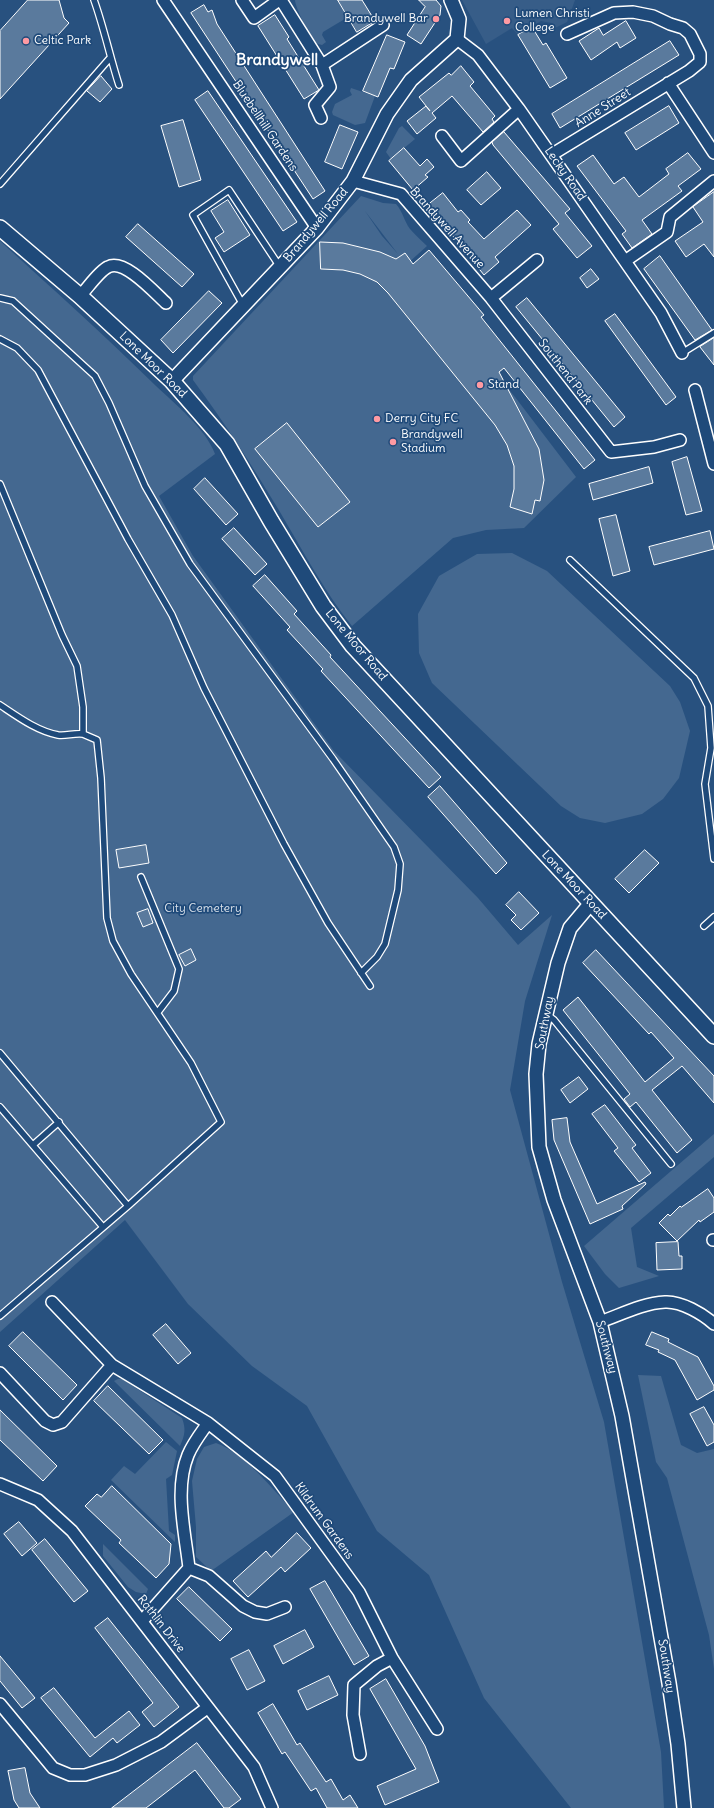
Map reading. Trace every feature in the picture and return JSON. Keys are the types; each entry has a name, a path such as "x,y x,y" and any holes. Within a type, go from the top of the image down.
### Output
{"main road":[{"name":"Lone Moor Road","path":"0,228 80,296 172,381 228,444 271,521 323,606 353,646 714,1036"}],"street":[{"name":"Bluebellhill Gardens","path":"163,0 317,228"},
{"path":"242,0 254,18 280,0 322,65 330,87 315,106 321,118"},
{"path":"451,0 459,19 457,39"},
{"name":"Anne Street","path":"551,155 689,71 700,62 700,54 697,45 690,34 683,28 653,16 633,12 614,13 567,34"},
{"path":"322,65 383,25"},
{"name":"Brandywell Road","path":"172,381 317,228 353,181 387,114 411,80 457,39"},
{"name":"Lecky Road","path":"457,39 478,55 519,109 662,313 682,354"},
{"path":"668,83 714,153"},
{"path":"442,136 461,161 519,109"},
{"name":"Brandywell Avenue","path":"353,181 401,194 491,298"},
{"path":"625,261 667,232 670,217 714,181"},
{"path":"491,298 537,260"},
{"path":"80,296 106,267 114,265 125,268 166,303"},
{"name":"Southend Park","path":"491,298 611,452 654,446 680,440"},
{"path":"695,390 714,464"},
{"name":"Southway","path":"591,903 570,928 558,963 539,1044 536,1074 539,1147 554,1200 600,1322 622,1416 645,1541 678,1744 684,1808"},
{"name":"Kildrum Gardens","path":"52,1302 112,1365 208,1423 275,1476 359,1592 392,1658 437,1729"},
{"path":"600,1322 640,1308 666,1302 688,1307 704,1315 714,1324"},
{"path":"0,1373 45,1422 54,1426 62,1422 112,1365"},
{"path":"142,1622 188,1568 182,1503 182,1476 188,1454 208,1423"},
{"name":"Rathlin Drive","path":"0,1484 38,1500 64,1524 202,1698 207,1708 254,1767 272,1808"},
{"path":"188,1568 209,1576 243,1606 255,1612 267,1614 286,1607"},
{"path":"360,1754 353,1715 354,1685 378,1666 392,1658"},
{"path":"0,1704 53,1768 70,1775 84,1775 122,1762 161,1742 207,1708"}],"lane":[{"path":"94,0 102,21 110,58 119,85"},
{"path":"0,184 110,58"},
{"path":"244,306 193,215 229,190 280,267"},
{"path":"0,298 13,301 95,376 109,402 146,486 190,564 329,753 394,847 400,864 398,883 385,944 377,957 361,973"},
{"path":"682,354 714,332"},
{"path":"0,339 16,348 38,370 128,539 172,615 204,688 284,844 328,923 370,986"},
{"path":"0,484 62,635 77,666 83,706 83,734"},
{"path":"570,560 694,678 708,706 712,740 705,784 714,859"},
{"path":"0,705 26,722 46,732 60,735 74,733 83,734 97,740 101,778 107,918 113,941 131,974 191,1063 221,1122 128,1206 0,1316"},
{"path":"142,877 179,969 174,991 158,1012"},
{"path":"704,926 714,917"},
{"path":"546,1014 554,1020 671,1164"},
{"path":"0,1053 128,1206"},
{"path":"0,1107 103,1227"},
{"path":"32,1145 59,1122"}],"shaded area":[{"name":"Lumen Christi College","path":"462,0 575,0 567,22 555,28 552,23 541,21 518,35 512,28 486,44"}],"green space":[{"path":"295,0 338,0 348,17 323,32 322,35 326,42 322,45 315,43 303,22"},
{"path":"351,88 375,96 365,123 355,125 333,115 332,112 335,104 352,95 350,91"},
{"path":"402,126 415,139 391,159 386,152 399,128"},
{"name":"Brandywell Stadium","path":"361,196 383,203 396,204 410,229 427,246 407,264 515,397 576,477 524,528 486,530 453,538 352,626 323,585 260,478 193,380 193,376","holes":["365,211 398,254 382,236"]},
{"name":"City Cemetery","path":"0,241 181,409 205,435 215,454 159,496 193,556 334,751 478,898 518,945 552,915 525,1001 510,1090 562,1282 604,1422 661,1752 664,1808 571,1808 484,1698 429,1575 377,1531 307,1406 252,1366 188,1304 125,1220 0,1332"},
{"path":"512,553 547,571 670,686 680,702 690,731 679,778 663,799 642,814 605,823 580,818 561,806 432,683 419,653 418,614 439,576 477,554"},
{"path":"714,1134 714,1157 631,1228 637,1267 659,1276 619,1288 605,1274 584,1246"},
{"path":"638,1375 661,1376 681,1445 697,1453 714,1449 714,1669 709,1635 667,1478 656,1462"},
{"path":"122,1379 182,1418 184,1432 180,1446 114,1381"},
{"path":"166,1442 177,1451 172,1475 166,1479 169,1531 175,1535 175,1542 111,1480 124,1466 135,1474"},
{"path":"216,1443 238,1455 268,1483 294,1512 211,1571 196,1557 196,1527 192,1481 197,1459 204,1447"},
{"path":"103,1544 148,1589 146,1594 136,1592 128,1587 103,1556"}],"building":[{"name":"Celtic Park","path":"28,0 59,0 64,18 69,23 0,99 0,31"},
{"path":"338,0 362,0 375,21 357,32"},
{"path":"419,0 436,0 441,6 440,15 421,44 407,35 425,7"},
{"path":"204,5 208,12 212,10 217,24 325,191 313,199 191,13"},
{"path":"275,15 289,37 287,39 319,90 304,99 258,26"},
{"path":"626,21 636,38 620,48 617,42 591,60 579,41 599,28 603,35"},
{"path":"532,27 543,45 546,43 567,78 550,88 518,35"},
{"path":"387,35 405,42 394,69 390,68 378,97 363,91"},
{"path":"670,41 679,55 560,128 552,114"},
{"path":"461,66 474,82 470,86 495,116 492,119 494,122 483,132 452,96 432,113 436,118 417,134 407,121 426,106 430,111 419,97 449,73 451,75"},
{"path":"101,76 112,89 100,102 87,91"},
{"path":"208,91 297,222 283,231 195,100"},
{"path":"669,106 679,123 636,150 625,133"},
{"path":"183,120 201,180 179,187 161,126"},
{"path":"340,125 358,132 342,169 325,162"},
{"path":"504,132 570,209 565,213 592,246 577,258 553,229 559,224 493,145 492,142"},
{"path":"404,148 420,166 427,159 434,167 425,175 428,177 413,190 389,161"},
{"path":"688,153 701,169 678,186 682,191 642,220 652,234 632,248 622,234 626,231 577,166 593,155 614,184 624,177 639,197 669,174 666,169"},
{"path":"487,172 501,188 481,205 467,190"},
{"path":"714,192 714,257 704,244 686,257 675,241 703,222 693,207"},
{"path":"443,193 458,212 461,210 470,220 468,222 484,239 517,210 531,225 495,257 499,262 484,275 428,205"},
{"path":"228,200 250,235 224,252 215,238 224,232 211,211"},
{"path":"138,224 194,274 182,287 126,237"},
{"path":"320,242 343,243 380,252 396,259 405,253 413,264 429,250 484,315 481,317 595,460 584,469 504,368 499,372 539,449 544,480 540,501 535,500 532,514 510,507 514,489 514,466 507,445 495,425 388,293 377,282 360,274 343,270 321,269"},
{"path":"660,256 712,330 695,340 644,269"},
{"path":"591,269 599,279 587,288 580,278"},
{"path":"209,291 222,303 173,353 161,340"},
{"path":"527,298 625,417 614,427 516,307"},
{"path":"615,314 676,397 666,405 605,321"},
{"path":"714,338 714,365 700,347"},
{"path":"287,423 350,502 318,527 255,449"},
{"path":"687,457 702,511 686,515 672,462"},
{"path":"649,467 653,483 593,500 589,484"},
{"path":"205,478 238,514 226,525 194,489"},
{"path":"616,515 630,571 613,576 599,519"},
{"path":"234,528 267,564 255,575 222,539"},
{"path":"710,531 714,549 654,565 649,547"},
{"path":"265,575 297,611 294,614 331,655 330,657 441,777 429,788 321,671 323,669 287,630 290,627 253,586"},
{"path":"440,786 507,863 496,874 428,797"},
{"path":"146,845 149,863 119,868 116,850"},
{"path":"645,850 659,863 629,893 615,879"},
{"path":"519,892 539,913 521,930 511,920 516,915 506,905"},
{"path":"148,909 153,923 143,927 137,913"},
{"path":"191,949 196,960 185,966 179,955"},
{"path":"596,950 714,1076 714,1103 682,1066 652,1090 692,1140 677,1153 636,1102 630,1107 624,1099 630,1094 563,1010 578,997 645,1082 674,1058 651,1032 649,1034 583,963"},
{"path":"579,1077 588,1089 570,1103 561,1090"},
{"path":"605,1105 636,1145 632,1148 651,1173 639,1182 614,1151 618,1148 592,1114"},
{"path":"567,1118 570,1142 597,1204 645,1182 646,1184 622,1206 623,1209 590,1224 554,1140 552,1120"},
{"path":"708,1189 714,1198 714,1212 700,1222 699,1220 677,1241 659,1223 668,1214 670,1216 680,1206 681,1207"},
{"path":"678,1242 679,1256 682,1256 682,1269 657,1270 656,1243"},
{"path":"166,1324 191,1353 178,1364 153,1335"},
{"path":"23,1332 77,1385 63,1400 9,1346"},
{"path":"652,1332 669,1339 668,1342 698,1357 714,1386 714,1390 697,1400 675,1360 658,1352 659,1350 646,1345"},
{"path":"108,1386 163,1440 149,1454 94,1401"},
{"path":"704,1407 714,1425 714,1442 707,1446 690,1414"},
{"path":"0,1410 57,1466 43,1481 0,1440"},
{"path":"112,1486 171,1544 169,1564 156,1578 119,1543 121,1540 85,1506 97,1494 101,1497"},
{"path":"19,1522 37,1543 22,1556 4,1534"},
{"path":"297,1533 311,1548 285,1572 281,1567 248,1597 233,1581 266,1551 271,1557"},
{"path":"45,1539 88,1591 74,1602 32,1550"},
{"path":"325,1581 369,1656 354,1665 310,1589"},
{"path":"189,1587 232,1629 220,1641 177,1599"},
{"path":"108,1618 179,1707 154,1727 142,1712 153,1703 95,1628"},
{"path":"305,1630 314,1647 283,1664 274,1646"},
{"path":"249,1650 265,1681 247,1690 231,1659"},
{"path":"0,1656 35,1698 22,1708 0,1681"},
{"path":"329,1676 338,1695 307,1710 298,1691"},
{"path":"386,1679 425,1746 439,1782 385,1805 377,1786 416,1769 370,1689"},
{"path":"54,1688 95,1738 129,1711 140,1725 117,1743 113,1738 90,1757 41,1698"},
{"path":"273,1704 297,1745 300,1743 326,1782 331,1779 343,1800 350,1795 358,1808 327,1808 316,1788 311,1791 285,1752 282,1754 258,1713"},
{"path":"197,1743 241,1799 229,1808 224,1808 195,1770 146,1808 112,1808"},
{"path":"25,1768 30,1793 40,1808 19,1808 14,1800 8,1771"}],"place":[{"name":"Brandywell Bar","path":"436,19"},
{"name":"Lumen Christi College","path":"507,21"},
{"name":"Celtic Park","path":"26,41"},
{"name":"Stand","path":"480,385"},
{"name":"Derry City FC","path":"377,419"},
{"name":"Brandywell Stadium","path":"393,442"}],"district":[{"name":"Brandywell","path":"277,60"}]}
